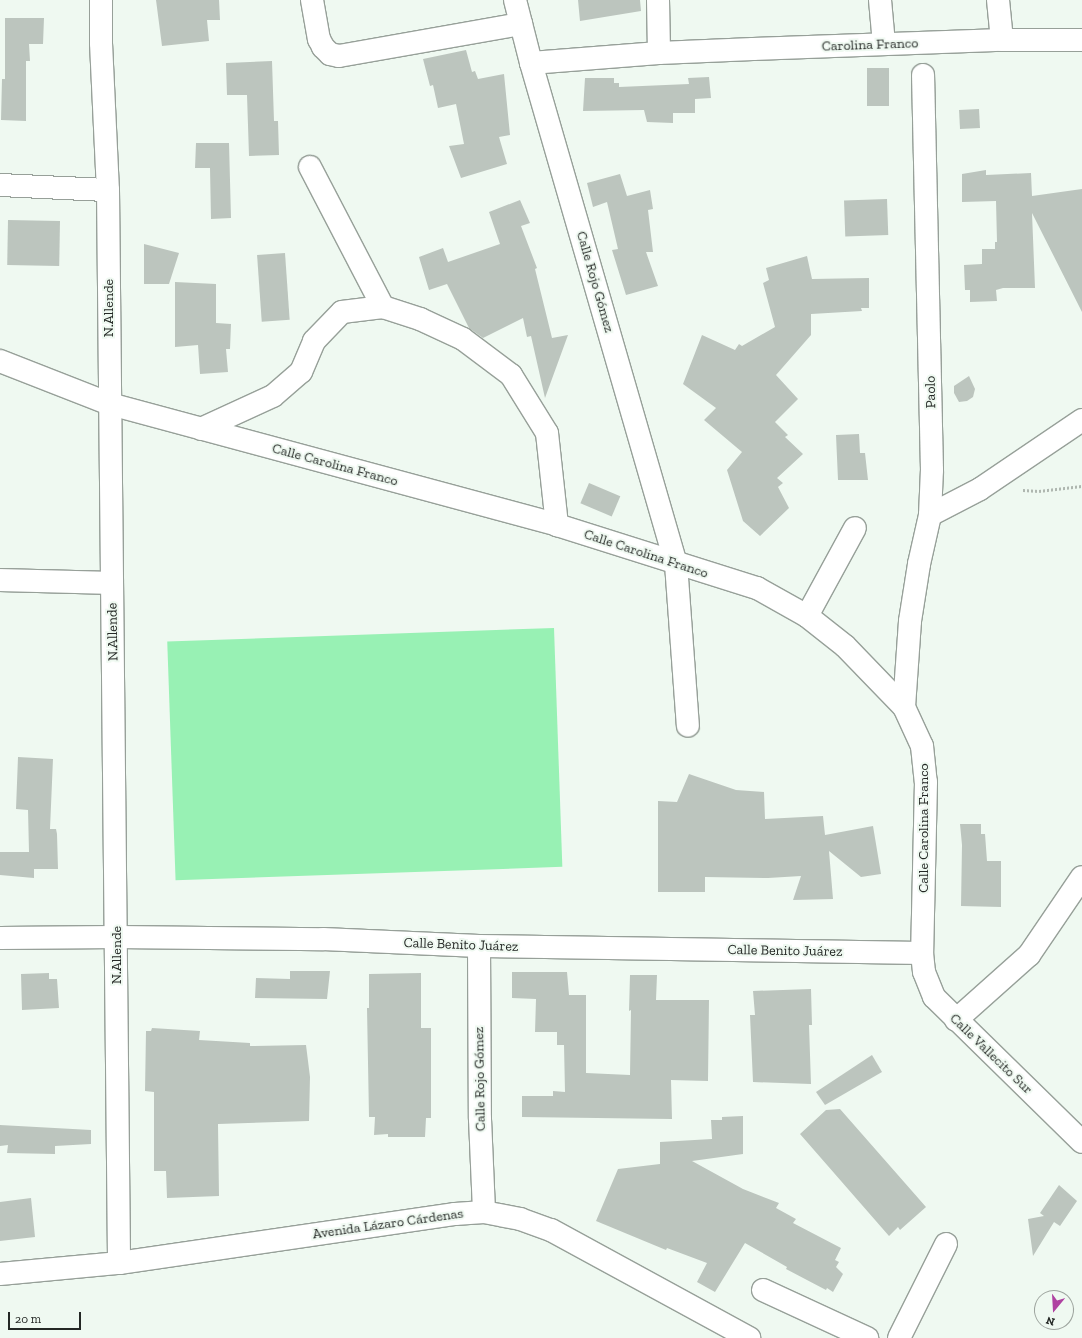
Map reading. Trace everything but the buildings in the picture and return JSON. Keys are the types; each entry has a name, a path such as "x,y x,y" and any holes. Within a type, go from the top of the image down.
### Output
{"street":[{"name":"N.Allende","path":"101,0 101,43 108,190 117,937 119,1263"},
{"path":"312,0 319,39 323,47 330,54 339,56 521,24"},
{"name":"Calle Rojo Gómez","path":"515,0 531,64 676,564 688,726"},
{"path":"658,0 659,54"},
{"path":"880,0 884,44"},
{"path":"998,0 1002,40"},
{"name":"Carolina Franco","path":"531,64 659,54 884,44 1002,40 1082,40"},
{"name":"Paolo","path":"904,707 910,621 919,564 930,515 932,470 923,75"},
{"path":"310,167 383,307"},
{"path":"0,185 108,190"},
{"path":"201,429 273,396 301,372 314,341 342,312 383,307 420,319 463,340 511,375 547,433 557,525"},
{"name":"Calle Carolina Franco","path":"0,361 110,404 557,525 676,564 757,588 807,616 845,646 904,707 922,746 926,782 922,953"},
{"path":"930,515 980,488 1082,420"},
{"path":"807,616 855,528"},
{"path":"0,580 112,582"},
{"path":"956,1020 1029,955 1082,877"},
{"name":"Calle Benito Juárez","path":"0,938 117,937 323,939 479,946 922,953"},
{"name":"Calle Rojo Gómez","path":"479,946 480,1119 484,1212"},
{"name":"Calle Vallecito Sur","path":"922,953 924,972 934,997 956,1020 1081,1137"},
{"name":"Avenida Lázaro Cárdenas","path":"0,1274 119,1263 455,1214 484,1212 520,1219 551,1230 749,1338"},
{"path":"899,1338 946,1244"},
{"path":"763,1290 867,1338"}],"path":[{"path":"1017,490 1039,491 1082,486"}],"green space":[{"path":"554,628 562,867 176,880 167,642"}]}
